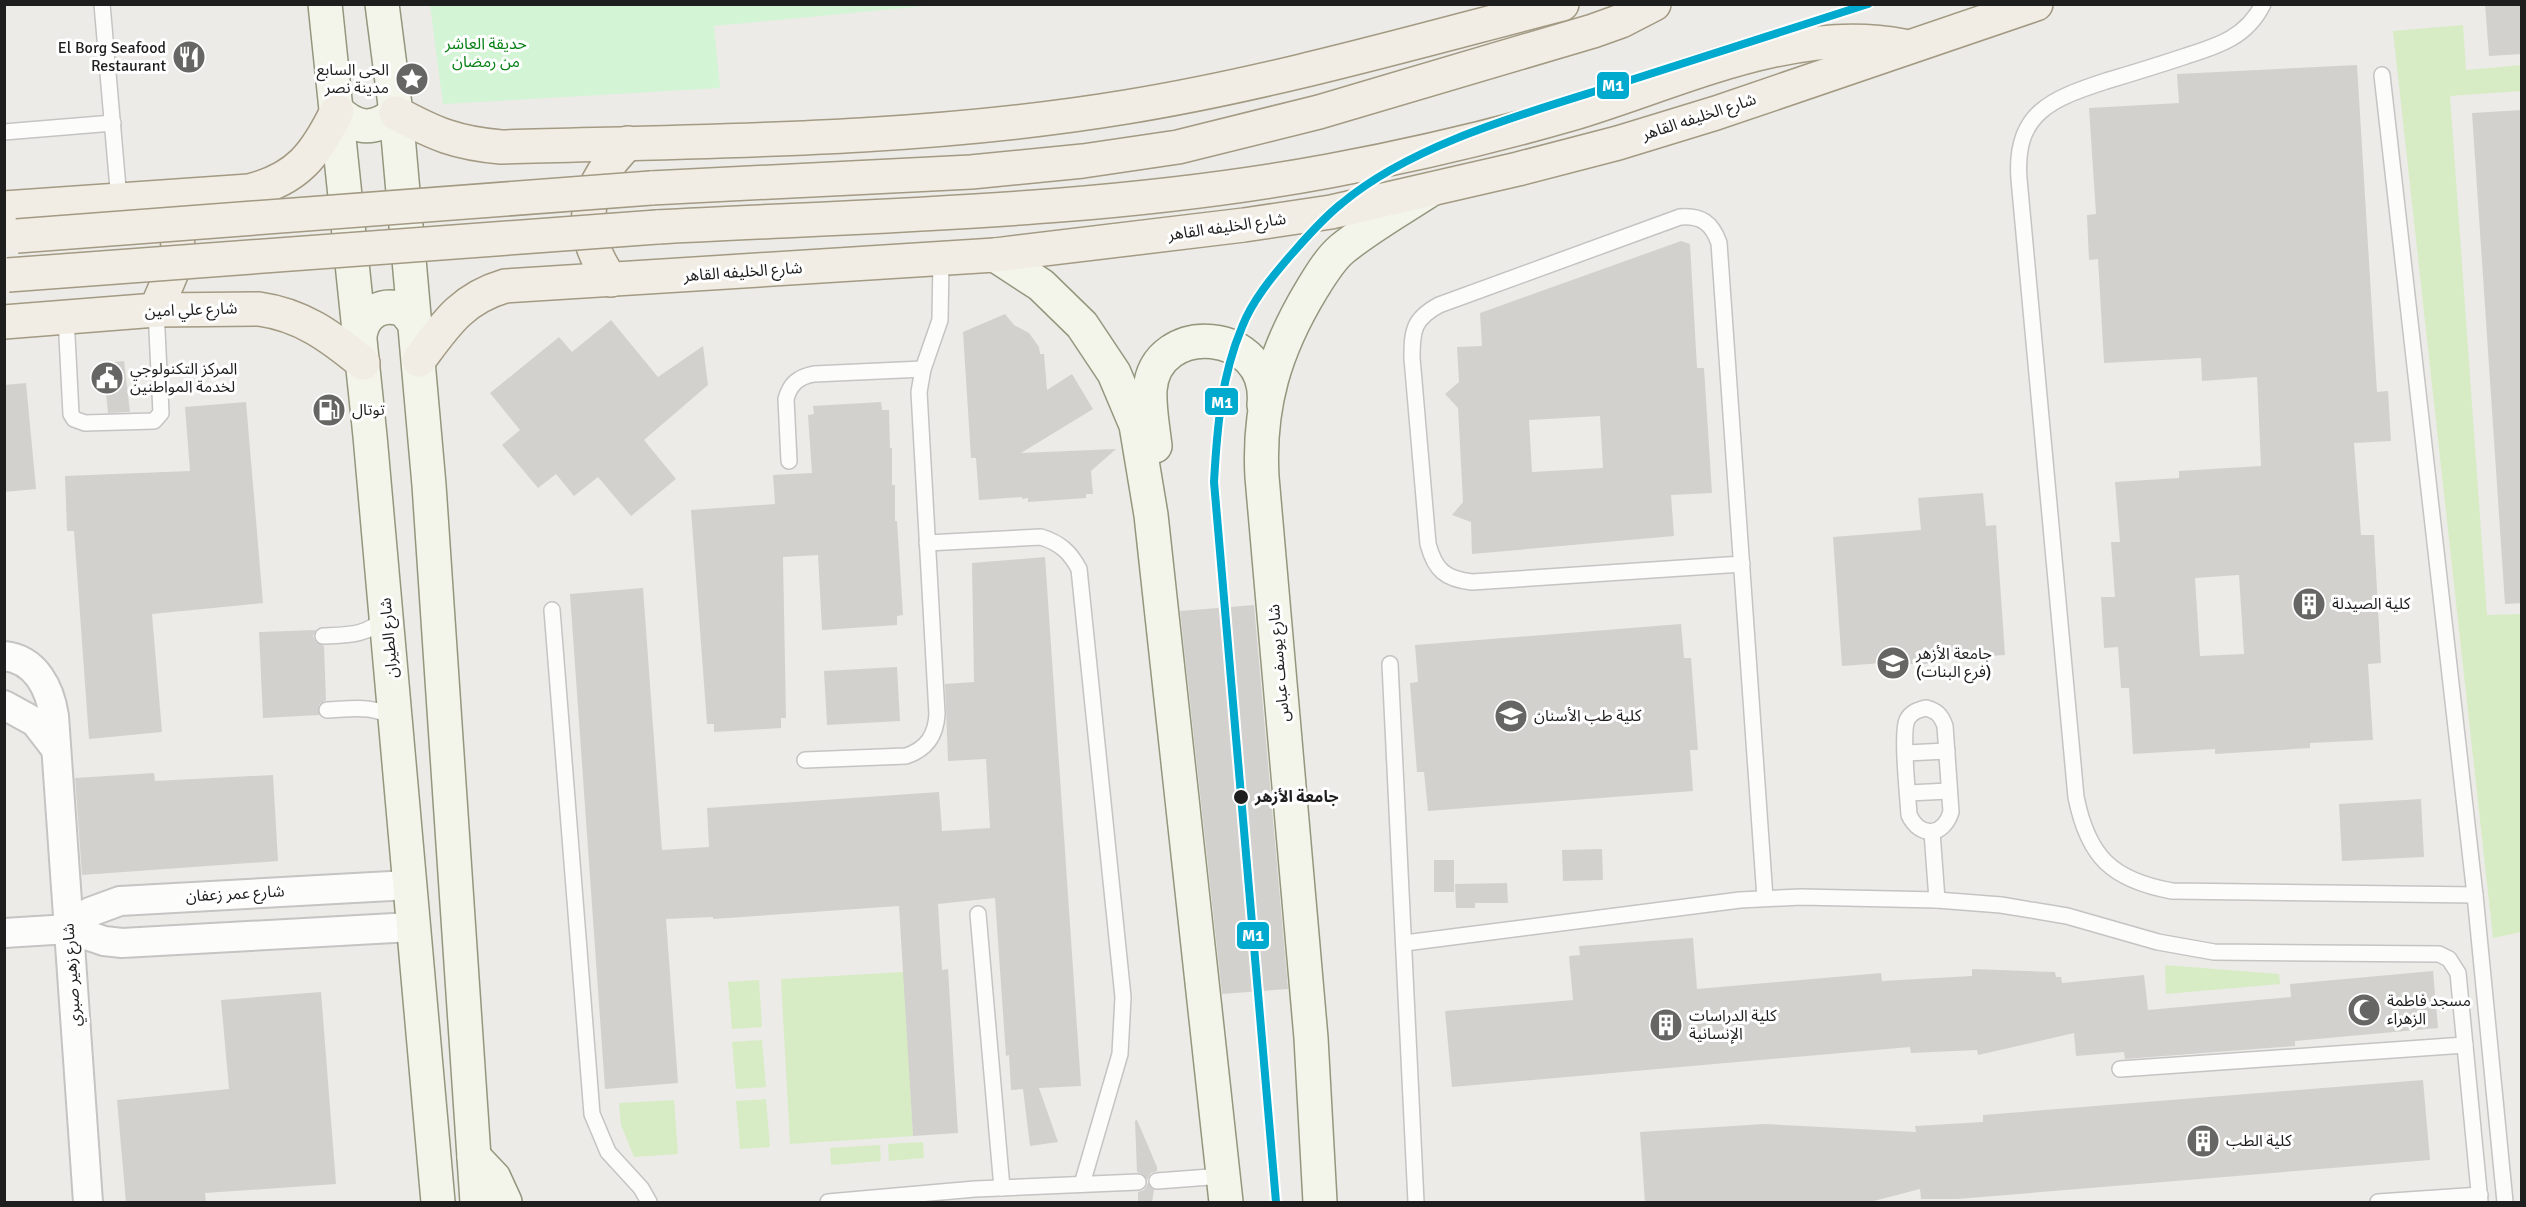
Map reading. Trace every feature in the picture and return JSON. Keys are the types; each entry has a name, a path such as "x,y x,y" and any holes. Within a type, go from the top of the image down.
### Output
{"main road":[{"name":"شارع الطيران","path":"325,4 397,721 412,927 438,1203"},
{"path":"382,4 396,113 417,326 477,1203"},
{"path":"396,113 433,133 478,145 501,147 872,134 946,129 1124,108 1229,87 1562,4"},
{"path":"9,227 651,188 971,172 1083,161 1178,147 1319,112 1593,31 1621,21 1654,4"},
{"name":"شارع الخليفه القاهر","path":"419,360 462,306 505,286 941,260 1244,225 1331,212 1430,190 1618,142 1716,112 2036,4"},
{"path":"6,275 657,227 1053,205 1245,185 1352,166 1572,114 1643,89 1792,46 1849,40 1875,41 1909,48"},
{"path":"9,227 119,200 249,191 279,181 308,159 321,143 337,111 347,120 359,126 373,126 385,122 396,113"},
{"path":"611,280 600,265 592,247 588,228 589,209 593,190 602,173 628,143"},
{"name":"شارع يوسف عباس","path":"1320,1203 1311,1026 1262,477 1260,442 1263,410 1284,343 1300,310 1319,279 1341,250 1430,190"},
{"path":"156,310 173,274 178,250 175,226 160,197"},
{"path":"995,255 1041,285 1082,325 1114,373 1136,425 1151,515 1225,1190"},
{"path":"361,349 361,327 371,313 387,307 404,310 417,326"},
{"name":"شارع علي امين","path":"4,322 156,310 275,311 311,324 361,349"},
{"path":"1151,515 1158,478 1150,390 1159,366 1166,357 1187,344 1200,341 1214,341 1240,350 1258,370 1265,396 1263,410"},
{"path":"474,1157 494,1178 505,1203"},
{"path":"415,1203 436,1166"}],"street":[{"name":"شارع زهير صبري","path":"4,656 28,665 42,679 51,696 88,1203"},
{"path":"4,705 35,722 55,748"},
{"name":"شارع عمر زعفان","path":"69,929 90,912 120,901 409,885"},
{"path":"4,933 69,929 104,941 122,943 412,927"}],"lane":[{"path":"102,4 119,200"},
{"path":"2263,4 2252,23 2217,47 2058,98 2033,119 2019,148 2019,179 2076,797 2082,825 2096,851 2117,872 2143,886 2172,891 2475,895"},
{"path":"2382,75 2475,895 2505,1203"},
{"path":"4,132 112,123"},
{"path":"1742,564 1472,582 1456,580 1442,572 1432,559 1428,544 1412,358 1412,338 1416,323 1426,312 1439,305 1680,217 1693,216 1705,221 1714,230 1719,243 1742,564 1765,898"},
{"path":"805,760 906,756 921,749 932,737 937,714 919,392 923,369 940,320 941,260"},
{"path":"66,317 70,408 74,419 85,423 154,422 161,413 156,310"},
{"path":"789,461 786,399 788,391 798,378 814,374 923,369"},
{"path":"927,543 1041,537 1054,541 1064,548 1073,558 1078,569 1123,997 1120,1054 1082,1184"},
{"path":"552,610 592,1114 608,1152 641,1188 649,1203"},
{"path":"323,636 367,631 386,615"},
{"path":"1390,664 1416,1203"},
{"path":"327,710 369,708 384,712 397,721"},
{"path":"1926,708 1942,717 1947,751 1951,812 1948,821 1941,828 1932,832 1922,830 1914,824 1909,815 1906,753 1906,722 1917,710 1926,708"},
{"path":"1906,753 1947,751"},
{"path":"1908,793 1949,790"},
{"path":"1932,832 1937,900"},
{"path":"1405,944 1765,898 1937,900 2034,910 2186,948 2214,952 2439,954 2449,959 2458,973 2480,1199 2378,1203"},
{"path":"978,914 1002,1188"},
{"path":"2120,1069 2465,1045"},
{"path":"1157,1181 1225,1190"},
{"path":"828,1203 975,1196 1002,1188 1137,1182"}],"green space":[{"name":"حديقة العاشر من رمضان","path":"430,4 936,5 714,26 720,88 443,104"},
{"path":"2463,25 2466,70 2522,65 2521,91 2450,96 2487,615 2521,614 2521,932 2493,938 2393,31"},
{"path":"2165,965 2279,974 2280,984 2166,994"},
{"path":"904,972 913,1136 790,1144 781,979"},
{"path":"759,980 762,1027 732,1029 728,982"},
{"path":"762,1040 766,1087 736,1089 732,1042"},
{"path":"766,1099 770,1147 740,1149 736,1101"},
{"path":"674,1100 678,1154 634,1157 621,1125 619,1103"},
{"path":"923,1142 924,1158 889,1161 888,1144"},
{"path":"880,1145 881,1161 831,1165 830,1148"}],"building":[{"path":"2485,4 2522,4 2522,54 2489,56"},
{"path":"2357,65 2377,392 2388,391 2391,441 2354,443 2361,535 2374,535 2381,663 2368,664 2373,740 2310,743 2310,748 2215,754 2215,749 2133,754 2129,688 2121,688 2118,647 2104,648 2101,597 2115,597 2111,542 2120,542 2115,482 2179,478 2179,471 2261,466 2257,377 2202,381 2201,358 2104,363 2098,259 2089,260 2087,215 2096,214 2089,108 2179,103 2177,74","holes":["2239,575 2244,654 2200,656 2195,578"]},
{"path":"2522,110 2522,603 2505,604 2472,113"},
{"path":"1681,241 1690,244 1697,368 1704,368 1712,493 1671,495 1674,536 1472,554 1471,522 1452,515 1463,502 1458,408 1445,394 1459,382 1457,347 1482,346 1480,313","holes":["1600,416 1603,468 1532,472 1529,420"]},
{"path":"1005,314 1014,325 1029,333 1039,347 1040,354 1044,354 1047,390 1072,374 1093,409 1021,453 1116,449 1091,471 1093,494 1086,494 1086,498 1028,502 1028,498 1022,499 1022,497 979,500 976,458 971,458 963,332"},
{"path":"611,320 658,377 703,346 708,385 644,440 676,479 631,516 598,477 574,496 556,474 538,488 502,445 520,430 490,393 559,337 572,352"},
{"path":"124,361 130,412 108,413 103,363"},
{"path":"26,383 36,489 4,492 4,385"},
{"path":"246,402 263,603 152,614 162,732 89,739 74,531 67,531 65,476 190,471 185,407"},
{"path":"881,402 882,410 889,410 892,485 895,485 895,521 897,521 903,615 897,616 897,625 822,630 818,555 783,557 786,718 781,718 781,728 714,732 714,724 707,724 691,510 775,504 773,475 812,473 808,415 814,414 813,406"},
{"path":"1983,493 1986,526 1996,525 2005,655 1941,659 1941,662 1925,664 1909,664 1909,661 1842,666 1833,537 1921,530 1918,498"},
{"path":"1045,557 1081,1086 1039,1088 1058,1142 1030,1146 1023,1089 1011,1090 1009,1055 1006,1056 995,898 938,904 942,970 948,969 958,1133 913,1136 899,906 713,919 713,917 666,919 678,1083 605,1089 570,594 643,588 662,850 709,847 707,808 939,792 942,831 990,828 986,759 948,761 945,684 974,682 972,563"},
{"name":"جامعة الأزهر","path":"1254,605 1288,989 1222,994 1180,611"},
{"path":"1681,624 1684,658 1691,658 1698,750 1690,750 1693,791 1428,811 1424,772 1417,772 1410,683 1418,682 1415,645"},
{"path":"316,630 313,636 315,641 324,646 326,700 319,705 319,715 263,718 259,632"},
{"path":"897,667 900,721 827,725 824,671"},
{"path":"154,773 155,781 273,775 278,861 82,875 75,778"},
{"path":"2421,799 2424,857 2342,861 2339,804"},
{"path":"1602,849 1603,880 1563,881 1562,850"},
{"path":"1434,860 1454,860 1454,892 1434,892"},
{"path":"1507,883 1508,903 1475,903 1475,908 1456,908 1455,884"},
{"path":"1693,938 1697,989 1881,973 1882,981 1972,976 1972,969 2055,972 2056,977 2061,977 2062,983 2144,975 2148,1010 2291,997 2290,984 2433,971 2438,1028 2295,1041 2295,1046 2125,1059 2124,1052 2076,1056 2074,1033 1978,1055 1977,1050 1911,1053 1910,1047 1452,1087 1445,1011 1573,1000 1569,956 1580,955 1579,946"},
{"path":"321,992 336,1184 205,1193 206,1203 126,1203 117,1100 229,1089 221,1000"},
{"name":"كلية الطب","path":"2423,1080 2430,1160 1957,1199 1921,1199 1920,1189 1866,1203 1645,1203 1640,1132 1764,1124 1916,1132 1915,1126 1983,1122 1983,1115"},
{"path":"1137,1120 1157,1167 1157,1171 1151,1173 1147,1180 1143,1174 1137,1172 1135,1121"},
{"path":"1148,1183 1154,1190 1152,1203 1138,1203 1138,1192 1144,1190"}],"transit line":[{"name":"M1","path":"1276,1202 1214,482 1225,384 1229,365 1246,317 1270,281 1321,222 1371,182 1404,162 1441,145 1518,116 1868,4"}],"place":[{"name":"El Borg Seafood Restaurant","path":"189,57"},
{"name":"الحى السابع مدينة نصر","path":"412,79"},
{"name":"المركز التكنولوجي لخدمة المواطنين","path":"107,378"},
{"name":"توتال","path":"329,410"},
{"name":"كلية الصيدلة","path":"2309,604"},
{"name":"جامعة الأزهر (فرع البنات)","path":"1893,663"},
{"name":"كلية طب الأسنان","path":"1511,716"},
{"name":"جامعة الأزهر","path":"1241,797"},
{"name":"مسجد فاطمة الزهراء","path":"2364,1010"},
{"name":"كلية الدراسات الإنسانية","path":"1666,1025"},
{"name":"كلية الطب","path":"2203,1141"}]}
